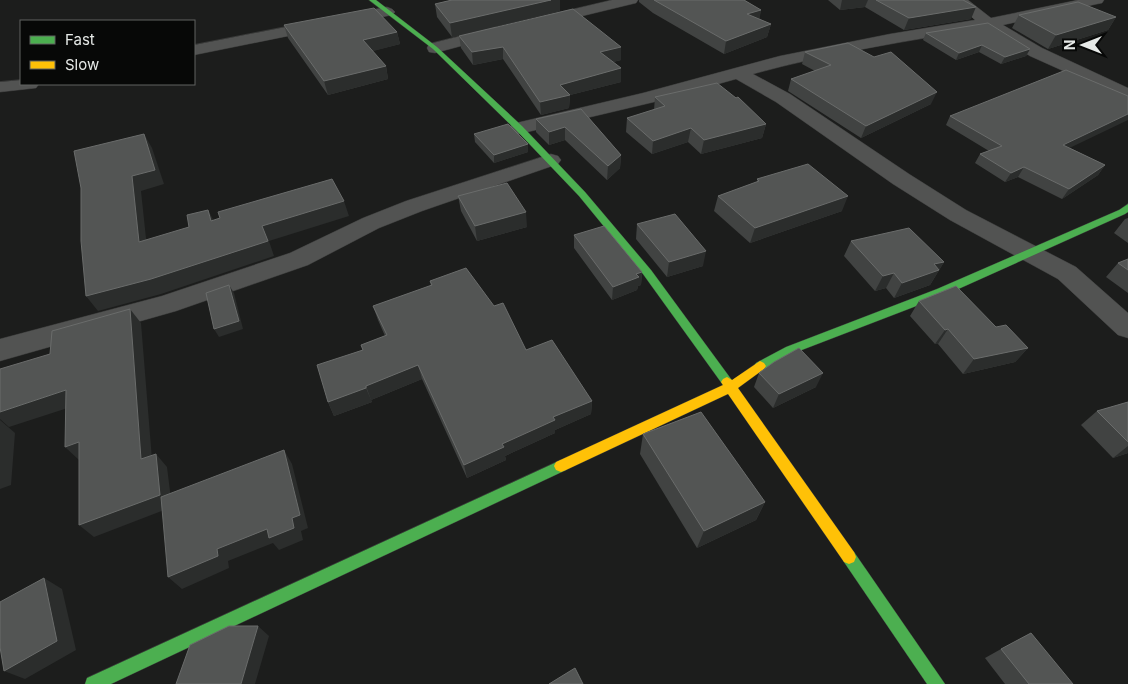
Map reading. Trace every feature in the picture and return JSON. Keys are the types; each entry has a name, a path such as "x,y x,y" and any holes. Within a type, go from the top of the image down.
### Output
{"street":[{"path":"372,0 435,48 519,128 582,194 647,272 731,388 938,684"},
{"path":"435,48 631,0"},
{"path":"959,0 988,23 1036,52 1128,95"},
{"path":"519,128 646,98 780,61 890,39 1023,17 1097,0"},
{"path":"195,50 387,12"},
{"path":"737,72 783,98 958,215 1067,273 1128,328"},
{"path":"0,87 20,85"},
{"path":"0,350 167,304 282,265 299,259 371,223 414,206 551,160"},
{"path":"93,684 731,388 757,367 790,350 941,292 1031,254 1122,212 1128,207"}],"building":[{"path":"452,0 551,0 450,23 435,4"},
{"path":"654,0 744,0 761,10 747,14 771,24 726,41"},
{"path":"876,0 963,0 976,7 909,18"},
{"path":"1078,2 1116,17 1056,35 1019,15"},
{"path":"374,8 397,32 363,40 386,66 324,81 284,25"},
{"path":"573,9 621,47 600,52 621,68 560,85 570,95 540,102 503,47 472,52 459,36"},
{"path":"988,23 1030,49 1005,57 982,45 959,53 926,33"},
{"path":"848,43 874,57 891,52 937,92 866,126 791,79 831,65 805,52"},
{"path":"1066,70 1128,96 1128,114 1063,145 1105,165 1069,189 1024,167 1011,173 980,154 1002,146 950,116"},
{"path":"717,83 736,98 738,97 766,124 704,140 691,128 653,141 627,118 665,106 655,97"},
{"path":"581,109 621,155 608,166 565,127 549,132 536,119"},
{"path":"508,124 528,144 494,155 474,134"},
{"path":"144,134 155,170 132,176 139,242 189,227 187,215 208,210 211,221 220,218 218,212 332,179 344,201 262,226 268,241 151,279 86,296 81,241 81,188 74,151"},
{"path":"808,164 848,196 755,228 718,196 759,181 757,179"},
{"path":"507,183 526,212 475,226 458,196"},
{"path":"675,214 706,251 669,262 637,224"},
{"path":"604,226 642,272 636,274 639,277 613,287 574,235"},
{"path":"909,228 944,262 934,264 939,270 902,283 894,273 883,276 851,241"},
{"path":"1128,259 1128,270 1118,263"},
{"path":"466,268 494,306 503,303 526,350 552,340 592,401 553,417 555,420 502,444 504,447 464,465 418,365 366,386 366,388 328,402 317,365 363,350 361,345 387,335 373,306 432,285 430,281"},
{"path":"229,285 239,321 214,329 206,293"},
{"path":"956,286 996,327 1006,325 1028,348 974,359 948,329 945,330 919,301"},
{"path":"130,309 141,459 156,454 160,495 79,525 79,442 65,447 66,390 0,412 0,369 50,354 52,331"},
{"path":"799,348 823,373 779,394 759,373"},
{"path":"1128,402 1128,442 1097,411"},
{"path":"701,412 765,502 704,531 643,434"},
{"path":"284,450 300,515 292,518 294,528 269,538 267,529 217,549 218,556 168,577 161,497"},
{"path":"44,578 57,641 4,671 0,647 0,602"},
{"path":"229,626 258,626 241,684 176,684 190,645"},
{"path":"1031,633 1073,684 1029,684 1001,649"},
{"path":"575,668 583,684 549,684"}],"traffic: fast":[{"path":"372,0 435,48 519,128 582,194 647,272 727,382"},
{"path":"760,366 790,350 941,292 1122,212 1128,207"},
{"path":"93,684 561,466"},
{"path":"849,557 937,684"}],"traffic: slow":[{"path":"561,466 731,387 760,366"},
{"path":"727,382 849,557"}]}
